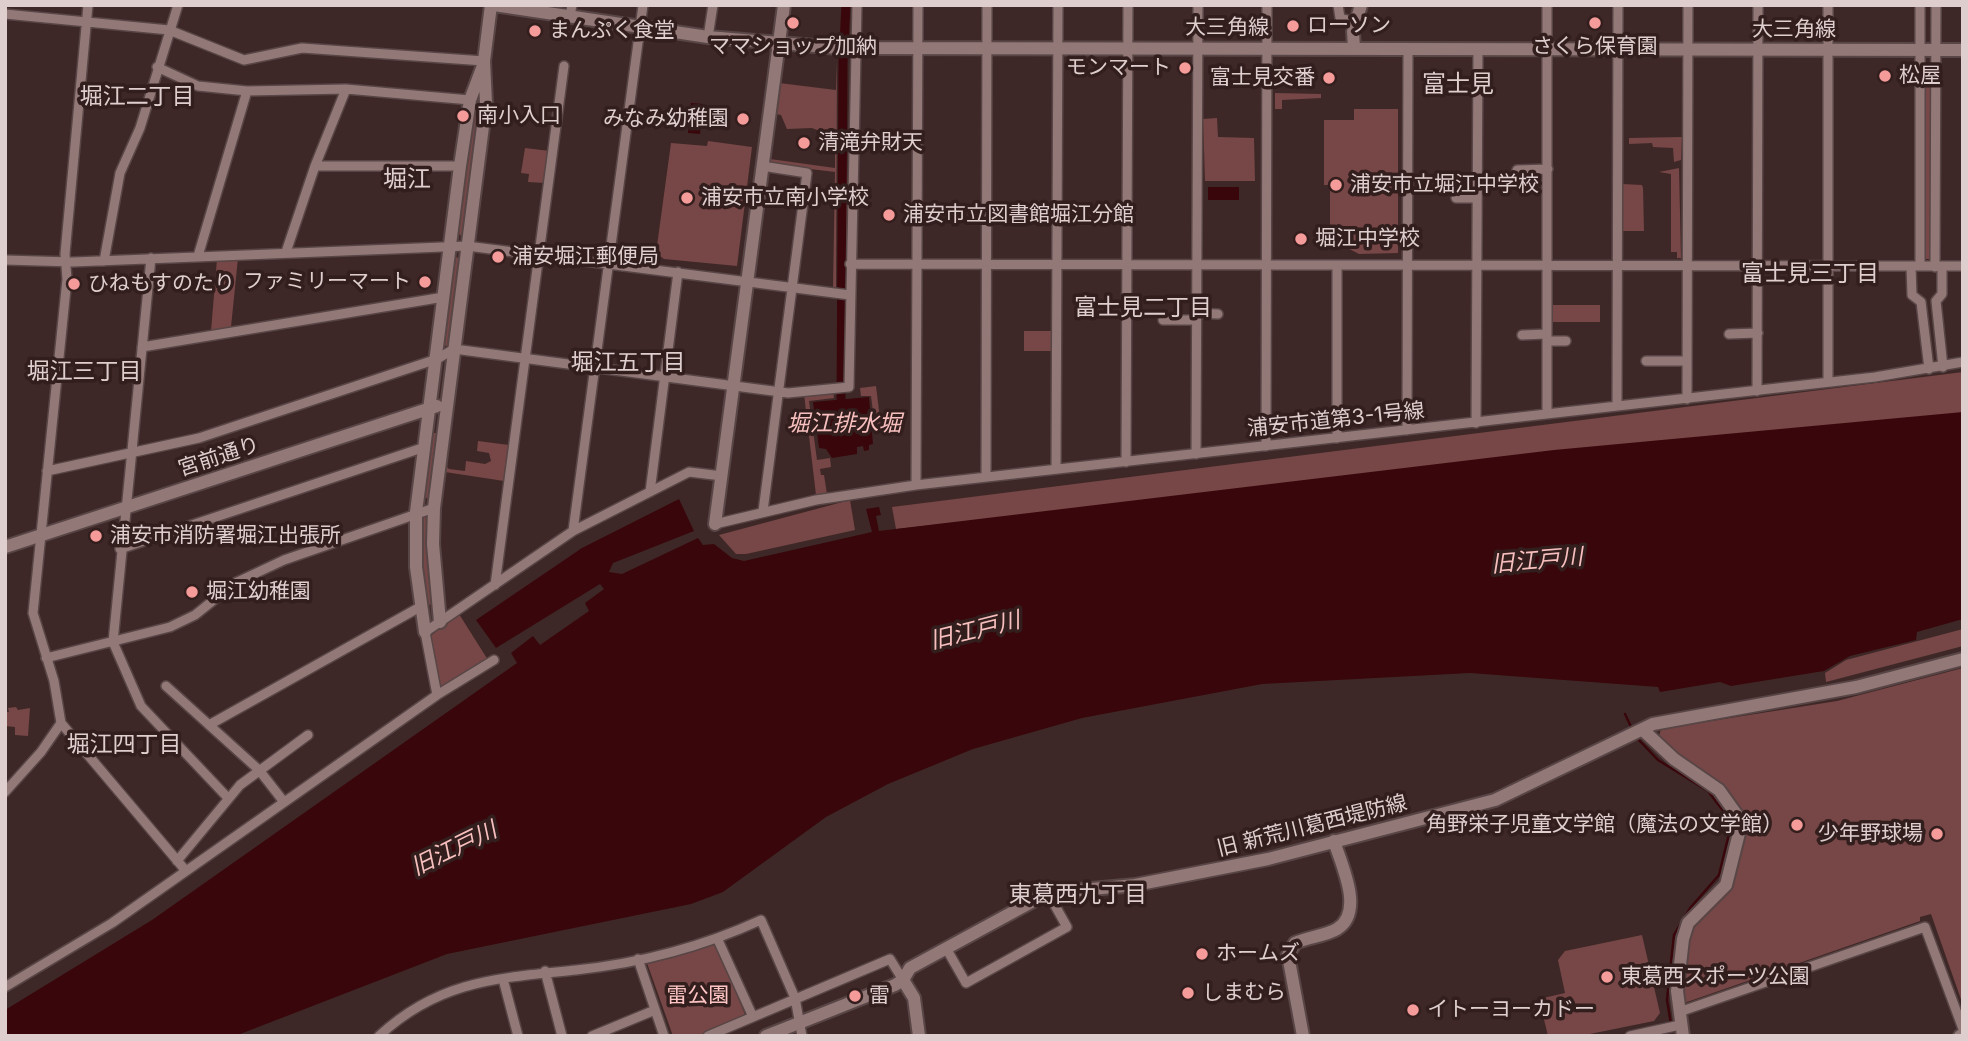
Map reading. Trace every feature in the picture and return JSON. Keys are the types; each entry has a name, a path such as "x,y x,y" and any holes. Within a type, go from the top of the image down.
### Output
{"street":[{"path":"79,5 88,6 65,262 67,279 33,613 61,723 186,871"},
{"path":"104,261 117,183 140,128 178,5"},
{"path":"440,622 433,544 434,508 445,403 486,103 484,61 492,5"},
{"name":"大三角線","path":"492,5 571,10 640,26 708,37 847,48 1963,50"},
{"path":"573,531 643,5"},
{"path":"708,37 713,5"},
{"path":"715,524 784,5"},
{"path":"47,471 199,438 436,359 454,349 779,392 849,387 847,48 857,5"},
{"path":"916,485 918,5"},
{"path":"986,477 987,5"},
{"path":"1056,469 1058,5"},
{"path":"1126,462 1128,5"},
{"path":"1196,453 1198,5"},
{"path":"1266,446 1267,5"},
{"path":"1338,5 1340,18 1355,22"},
{"path":"1354,48 1355,22 1361,5"},
{"path":"1547,5 1547,414"},
{"path":"1617,406 1618,5"},
{"path":"1687,398 1688,5"},
{"path":"1757,390 1758,5"},
{"path":"1828,5 1828,382"},
{"path":"1920,5 1916,266 1912,295 1921,302 1936,301 1942,294 1939,267 1936,5"},
{"path":"5,14 169,30 244,60 302,48 484,61"},
{"path":"1407,430 1408,48"},
{"path":"1476,423 1478,48"},
{"path":"437,695 420,607 416,567 416,512 452,246 460,166 470,100 484,61"},
{"path":"495,585 564,66"},
{"path":"157,68 198,86 247,91 346,89 470,100"},
{"path":"286,252 314,166 346,89"},
{"path":"198,256 247,91"},
{"path":"314,166 460,166"},
{"path":"762,166 807,173 763,511"},
{"path":"1517,170 1548,170"},
{"path":"1456,198 1478,198"},
{"path":"5,260 104,261 467,246 850,295"},
{"path":"150,258 113,642 141,706 228,798"},
{"path":"850,264 1963,266"},
{"path":"1337,265 1337,438"},
{"path":"650,492 678,272"},
{"path":"142,347 444,297"},
{"path":"1936,301 1943,367"},
{"path":"1921,302 1929,369"},
{"path":"1163,320 1218,314"},
{"path":"1729,334 1758,333"},
{"path":"1522,335 1566,341"},
{"path":"1646,362 1687,361"},
{"name":"浦安市道第3-1号線","path":"715,524 816,500 916,485 1828,382 1963,362"},
{"name":"宮前通り","path":"5,547 445,403"},
{"path":"120,549 425,447"},
{"path":"425,632 573,531 688,472 722,476"},
{"path":"46,658 185,621 235,583 284,560 416,512 434,508"},
{"path":"209,725 420,607"},
{"name":"旧 新荒川葛西堤防線","path":"766,1036 904,980 911,968 1048,893 1147,882 1268,859 1495,800 1658,723 1856,687 1963,659"},
{"path":"5,987 112,923 437,695 494,660"},
{"path":"166,687 259,769 284,802"},
{"path":"5,792 41,752 61,723"},
{"path":"1643,730 1674,760 1719,790 1739,818 1740,829 1726,885 1688,923 1677,991 1680,1024"},
{"path":"177,861 228,798 259,769 308,735"},
{"path":"1303,1036 1288,956 1295,943 1335,930 1348,916 1351,906 1349,891 1334,841"},
{"path":"946,948 967,983 1067,927 1048,893"},
{"path":"379,1036 411,1010 448,990 545,971 575,970 638,959 718,940 761,920 795,998 802,1036"},
{"path":"1630,1036 1680,1024 1925,926 1963,1029"},
{"path":"718,940 753,1017"},
{"path":"638,959 664,1036"},
{"path":"708,1036 890,959 914,998 919,1036"},
{"path":"545,971 562,1036"},
{"path":"503,979 519,1036"},
{"path":"592,1036 655,1010"}],"green space":[{"path":"847,60 847,287 844,289"},
{"path":"837,61 836,288 833,288 835,172 769,164 770,159 835,168 835,146 822,132 812,128 787,129 781,115 776,114 779,83 836,90"},
{"path":"1922,65 1933,66 1933,259 1923,259"},
{"path":"1275,93 1321,94 1321,98 1282,100 1282,109 1275,109"},
{"path":"473,108 482,109 464,235 461,236 457,231"},
{"path":"1354,109 1398,109 1398,253 1359,254 1330,239 1330,185 1324,185 1324,120 1354,120"},
{"path":"1217,118 1218,137 1254,138 1255,181 1205,181 1203,119"},
{"path":"1682,137 1681,160 1674,162 1673,148 1653,147 1652,143 1629,144 1629,138"},
{"path":"708,141 752,147 737,266 664,259 656,253 671,143 707,146"},
{"path":"525,148 550,151 545,183 528,182 529,174 521,173"},
{"path":"1679,168 1681,258 1677,258 1677,252 1671,252 1671,174 1659,172"},
{"path":"1622,184 1642,185 1644,231 1622,231"},
{"path":"455,257 460,258 449,345 446,346 443,344"},
{"path":"238,258 231,327 211,331 217,259"},
{"path":"1552,305 1600,305 1600,322 1552,322"},
{"path":"1024,331 1053,331 1053,351 1024,351"},
{"path":"1963,372 1963,412 1959,413 896,529 892,507"},
{"path":"876,386 881,427 875,427 871,396 861,396 860,388"},
{"path":"833,391 834,398 809,401 817,460 830,458 831,467 820,469 821,475 824,475 827,494 816,495 804,394"},
{"path":"430,433 438,433 431,499 422,497"},
{"path":"478,441 509,445 504,481 445,472 446,466 449,469 465,471 466,461 485,464 491,461 489,453 477,451"},
{"path":"850,500 855,530 746,554 736,554 719,535"},
{"path":"428,514 433,600 430,605 423,600 420,517"},
{"path":"459,614 488,660 441,688 429,637"},
{"path":"1963,629 1963,646 1826,682 1825,673 1846,660"},
{"path":"1963,668 1963,1005 1931,914 1920,917 1920,921 1687,1002 1681,1001 1687,940 1693,924 1730,886 1744,829 1722,787 1658,740 1661,729 1837,701"},
{"path":"16,707 18,710 30,708 28,736 15,735 15,727 5,726 5,712 9,712 8,708"},
{"name":"東葛西スポーツ公園","path":"1642,935 1660,1013 1654,1021 1580,1036 1548,1036 1539,999 1565,993 1558,960 1565,951"},
{"name":"雷公園","path":"717,946 746,1017 704,1036 673,1036 647,963"}],"water":[{"path":"691,103 703,104 700,134 688,133"},
{"path":"1208,187 1239,187 1239,200 1208,200"},
{"name":"堀江排水堀","path":"869,397 873,444 869,445 869,450 864,451 863,446 857,447 857,454 832,458 826,449 819,448 813,402"},
{"name":"旧江戸川","path":"1963,412 1963,619 1917,632 1916,640 1850,656 1824,671 1731,686 1720,682 1660,692 1658,687 1470,673 1262,684 1082,718 973,749 888,784 826,817 723,892 691,904 447,954 235,1036 5,1036 5,1010 152,920 517,663 511,653 533,636 540,645 589,611 585,603 604,589 600,584 496,648 476,620 582,548 679,499 694,531 613,563 609,572 622,574 698,538 703,545 714,544 732,558 744,561 872,532 866,509 879,507 881,515 876,516 879,531 1554,450"}],"waterway":[{"path":"841,399 843,63 846,5"},
{"path":"1625,714 1632,729"},
{"path":"1637,738 1658,760 1708,791 1728,817 1730,830 1719,875 1691,907 1674,935 1667,1000 1671,1024"}],"place":[{"name":"ママショップ加納","path":"793,23"},
{"name":"さくら保育園","path":"1595,23"},
{"name":"ローソン","path":"1293,26"},
{"name":"まんぷく食堂","path":"535,31"},
{"name":"モンマート","path":"1185,68"},
{"name":"松屋","path":"1885,76"},
{"name":"富士見交番","path":"1329,78"},
{"name":"南小入口","path":"463,116"},
{"name":"みなみ幼稚園","path":"743,119"},
{"name":"清滝弁財天","path":"804,143"},
{"name":"浦安市立堀江中学校","path":"1336,185"},
{"name":"浦安市立南小学校","path":"687,198"},
{"name":"浦安市立図書館堀江分館","path":"889,215"},
{"name":"堀江中学校","path":"1301,239"},
{"name":"浦安堀江郵便局","path":"498,257"},
{"name":"ファミリーマート","path":"425,282"},
{"name":"ひねもすのたり","path":"74,284"},
{"name":"浦安市消防署堀江出張所","path":"96,536"},
{"name":"堀江幼稚園","path":"192,592"},
{"name":"角野栄子児童文学館（魔法の文学館）","path":"1797,825"},
{"name":"少年野球場","path":"1937,834"},
{"name":"ホームズ","path":"1202,954"},
{"name":"東葛西スポーツ公園","path":"1607,977"},
{"name":"しまむら","path":"1188,993"},
{"name":"雷","path":"855,996"},
{"name":"イトーヨーカドー","path":"1413,1010"}],"district":[{"name":"富士見","path":"1458,85"},
{"name":"堀江二丁目","path":"137,97"},
{"name":"堀江","path":"407,180"},
{"name":"富士見三丁目","path":"1810,274"},
{"name":"富士見二丁目","path":"1143,308"},
{"name":"堀江五丁目","path":"628,363"},
{"name":"堀江三丁目","path":"84,372"},
{"name":"堀江四丁目","path":"124,745"},
{"name":"東葛西九丁目","path":"1078,895"}]}
